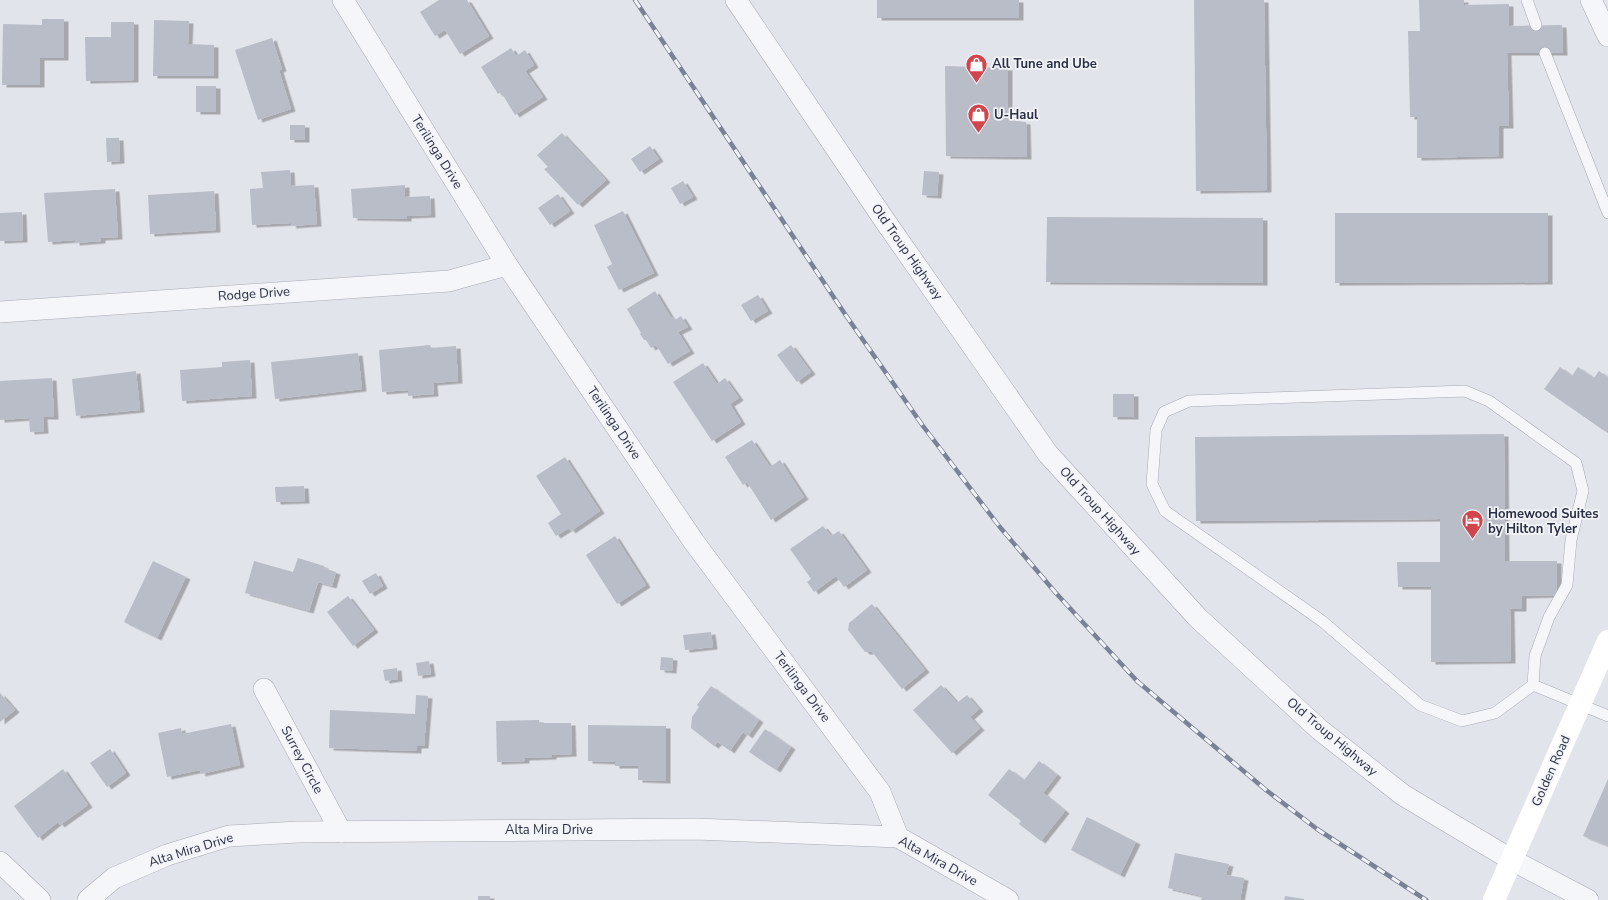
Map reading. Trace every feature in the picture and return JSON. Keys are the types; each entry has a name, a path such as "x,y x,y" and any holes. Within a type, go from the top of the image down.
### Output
{"street":[{"name":"Terilinga Drive","path":"343,0 507,265 694,542 880,792 898,837"},
{"name":"Old Troup Highway","path":"736,0 885,221 1048,454 1198,618 1320,730 1403,795 1512,860 1588,900"},
{"path":"1592,0 1608,36"},
{"name":"Rodge Drive","path":"0,312 449,281 507,265"},
{"name":"Golden Road","path":"1494,900 1608,641"},
{"name":"Surrey Circle","path":"264,689 341,832"},
{"name":"Alta Mira Drive","path":"88,900 114,878 167,855 229,836 341,832 696,829 898,837 1008,900"},
{"path":"0,862 40,900"}],"lane":[{"path":"1527,0 1536,25"},
{"path":"1545,53 1608,213"},
{"path":"1466,391 1489,401 1576,463 1583,491 1571,540 1567,585 1549,617 1534,656 1533,685 1495,713 1462,721 1420,705 1322,621 1165,511 1152,484 1156,430 1164,412 1189,401 1466,391"},
{"path":"1533,685 1608,716"}],"building":[{"path":"439,0 467,0 489,36 460,54 445,30 435,36 420,12"},
{"path":"877,0 1019,0 1019,18 877,18"},
{"path":"1194,0 1264,0 1267,190 1196,191"},
{"path":"1419,0 1464,0 1464,5 1509,4 1509,26 1562,25 1563,53 1507,53 1509,126 1499,126 1499,156 1417,158 1417,117 1410,117 1408,31 1420,31"},
{"path":"42,19 64,19 64,58 40,58 40,85 2,85 3,24 42,25"},
{"path":"154,20 189,21 188,44 214,45 214,76 153,76"},
{"path":"111,22 134,22 134,80 86,81 85,37 111,37"},
{"path":"272,38 282,69 279,70 291,109 258,120 235,50"},
{"path":"511,48 516,56 525,50 534,65 525,71 543,97 515,115 501,92 498,94 481,67"},
{"path":"945,66 1008,68 1008,120 1026,122 1027,157 946,156"},
{"path":"196,86 216,86 216,112 196,112"},
{"path":"290,125 305,125 305,140 290,140"},
{"path":"562,133 606,180 578,205 544,169 548,167 537,155"},
{"path":"106,138 119,138 120,161 107,162"},
{"path":"650,146 659,159 640,172 631,159"},
{"path":"290,170 291,186 314,185 317,224 292,226 291,223 252,225 250,189 263,188 261,172"},
{"path":"924,171 939,172 937,196 922,195"},
{"path":"683,181 693,197 680,204 671,188"},
{"path":"405,185 405,197 430,196 431,215 407,216 407,219 353,218 351,189"},
{"path":"115,189 118,237 101,238 101,241 75,243 75,240 48,242 44,193"},
{"path":"214,191 216,230 150,234 148,195"},
{"path":"558,194 570,211 550,225 538,208"},
{"path":"623,211 654,273 619,290 607,267 612,264 594,225"},
{"path":"22,212 23,240 0,241 0,213"},
{"path":"1335,213 1548,213 1548,282 1335,283"},
{"path":"1047,217 1263,218 1263,283 1046,282"},
{"path":"655,291 670,316 675,320 681,316 688,327 678,332 690,351 668,364 656,345 651,348 646,340 644,340 627,309"},
{"path":"758,295 768,311 751,321 741,305"},
{"path":"430,345 431,348 456,346 458,381 433,383 434,394 408,396 408,390 382,392 379,350"},
{"path":"791,345 811,372 797,382 777,355"},
{"path":"358,353 362,389 275,399 271,362"},
{"path":"250,360 252,396 182,401 180,370 222,367 222,362"},
{"path":"703,363 717,384 725,378 739,398 730,404 741,422 712,441 673,382"},
{"path":"1560,367 1572,376 1578,367 1594,378 1599,371 1608,377 1608,429 1606,432 1544,389"},
{"path":"136,371 140,410 76,416 72,379"},
{"path":"52,378 54,417 43,417 44,431 30,432 29,418 0,420 0,381"},
{"path":"1113,394 1134,394 1134,417 1113,417"},
{"name":"Homewood Suites by Hilton Tyler","path":"1504,434 1505,561 1557,561 1557,595 1522,596 1522,609 1510,609 1511,661 1431,662 1431,587 1398,587 1397,562 1440,562 1440,519 1196,521 1195,437"},
{"path":"752,440 770,467 780,460 804,497 771,520 747,482 743,485 725,457"},
{"path":"565,457 600,511 571,531 569,528 556,536 548,523 561,514 536,476"},
{"path":"304,486 305,501 276,502 275,487"},
{"path":"823,526 831,536 839,531 867,570 844,587 836,576 814,592 807,582 811,579 790,549"},
{"path":"615,536 646,585 617,604 586,555"},
{"path":"298,558 324,566 324,568 336,572 332,586 318,582 309,611 245,593 254,561 293,572"},
{"path":"153,561 186,577 157,638 124,622"},
{"path":"376,573 383,586 370,594 362,581"},
{"path":"348,596 374,630 353,646 327,612"},
{"path":"872,604 925,670 902,689 872,652 865,652 848,630 849,623"},
{"path":"711,632 713,647 685,650 683,635"},
{"path":"661,657 673,658 672,671 660,670"},
{"path":"429,661 431,674 418,676 416,663"},
{"path":"397,668 398,679 385,681 383,670"},
{"path":"941,685 957,703 967,695 979,709 970,717 980,728 952,753 913,710"},
{"path":"711,686 759,720 748,736 743,732 730,751 718,742 714,746 691,728 692,717 699,707 697,705"},
{"path":"0,693 15,710 0,722"},
{"path":"416,695 428,696 424,746 417,746 417,751 329,748 330,710 415,714"},
{"path":"539,720 539,723 571,723 572,754 552,755 552,757 525,758 525,761 497,762 496,721"},
{"path":"231,724 240,765 201,774 200,770 167,777 158,733 181,728 182,734"},
{"path":"588,725 666,726 666,781 638,780 638,766 615,766 615,762 588,761"},
{"path":"765,729 791,747 776,770 749,752"},
{"path":"110,749 126,773 107,787 90,763"},
{"path":"1039,761 1057,775 1043,793 1065,811 1041,841 1019,824 1021,821 988,795 1009,769 1024,780"},
{"path":"63,769 88,805 60,825 58,822 38,838 14,806"},
{"path":"1608,779 1608,846 1583,836"},
{"path":"1087,817 1136,842 1120,875 1071,850"},
{"path":"1175,853 1229,864 1226,875 1244,878 1240,900 1201,900 1202,896 1168,888"},
{"path":"478,896 490,896 490,900 478,900"},
{"path":"1285,896 1304,899 1304,900 1284,900"}],"railway":[{"path":"635,0 847,317 923,426 999,526 1055,592 1137,681 1266,790 1317,829 1426,900"}],"place":[{"name":"All Tune and Ube","path":"976,84"},
{"name":"U-Haul","path":"978,134"},
{"name":"Homewood Suites by Hilton Tyler","path":"1472,540"}]}
